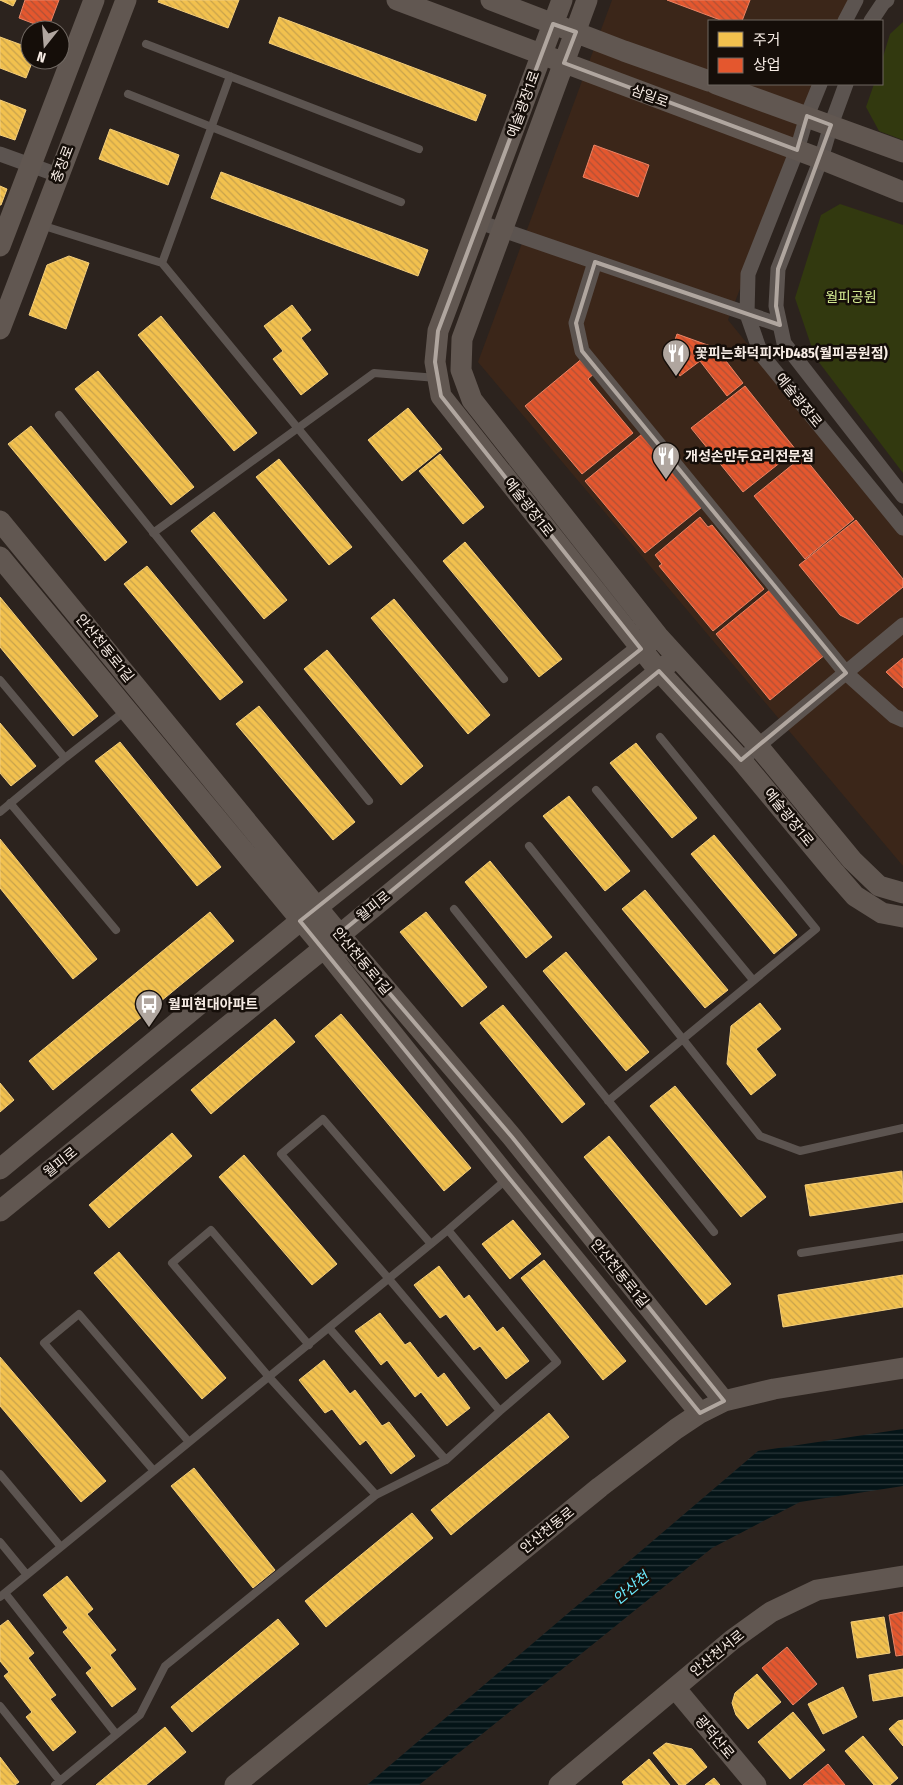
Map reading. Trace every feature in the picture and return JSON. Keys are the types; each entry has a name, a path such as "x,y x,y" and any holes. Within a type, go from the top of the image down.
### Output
{"street":[{"path":"0,246 94,0"},
{"name":"충장로","path":"0,329 126,0"},
{"name":"삼일로","path":"397,0 821,159 903,192"},
{"path":"491,0 708,81"},
{"name":"예술광장1로","path":"562,0 438,331 434,362 442,396 659,671 741,760 855,896 882,913 903,917"},
{"name":"예술광장1로","path":"588,0 462,338 461,370 472,400 658,636 758,746 852,860 879,886 903,893"},
{"path":"846,20 856,0"},
{"path":"872,20 887,0"},
{"path":"719,85 903,152"},
{"name":"예술광장로","path":"820,85 807,116 797,150 748,274 747,314 761,354 903,528"},
{"name":"예술광장로","path":"846,85 821,159 778,269 776,306 784,344 903,496"},
{"path":"0,154 58,175"},
{"path":"479,222 780,325"},
{"path":"595,262 576,323 582,351 846,673 894,716 903,720"},
{"name":"안산천동로1길","path":"0,521 318,908 332,941 508,1178 700,1413"},
{"name":"안산천동로1길","path":"0,557 300,921 332,941 512,1137 724,1401"},
{"path":"741,760 903,625"},
{"path":"0,1169 300,921 658,636"},
{"name":"월피로","path":"0,1211 332,941 676,657"},
{"name":"안산천동로","path":"235,1785 600,1486 700,1413 724,1401 774,1389 903,1368"},
{"name":"안산천서로","path":"559,1785 732,1640 770,1612 817,1590 903,1576"},
{"name":"광덕산로","path":"675,1688 756,1785"}],"lane":[{"path":"146,44 419,149"},
{"path":"162,262 230,76"},
{"path":"128,94 401,202"},
{"path":"39,225 162,262 504,679"},
{"path":"153,533 374,373 438,378"},
{"path":"58,415 370,801"},
{"path":"0,680 65,758"},
{"path":"0,811 127,710"},
{"path":"608,1100 816,929 660,737"},
{"path":"596,790 753,980"},
{"path":"10,803 116,930"},
{"path":"530,846 760,1136 800,1151 903,1128"},
{"path":"454,909 714,1232"},
{"path":"431,1244 323,1119 282,1154 500,1411"},
{"path":"116,1734 2,1595 389,1279 508,1178"},
{"path":"309,1344 211,1230 172,1263 269,1377 376,1495"},
{"path":"0,1706 58,1783 140,1715 165,1666 376,1495 446,1460 557,1362 448,1230"},
{"path":"801,1253 903,1237"},
{"path":"154,1471 44,1343 79,1314 189,1442"},
{"path":"329,1328 446,1460"},
{"path":"0,1474 61,1547"},
{"path":"0,1542 27,1574"}],"highlighted area":[{"path":"553,24 576,32 564,63 797,150 807,116 831,125 778,269 776,306 780,325 595,262 576,323 582,351 846,673 741,760 659,671 339,934 512,1137 724,1401 700,1413 300,921 641,649 441,396 435,362 438,331"}],"shaded area":[{"path":"612,0 851,0 843,20 708,20 708,85 819,85 728,320 903,535 903,866 478,362"}],"green space":[{"path":"903,22 903,140 879,131 866,107 874,85 883,85 883,57 890,34"},
{"name":"월피공원","path":"840,204 903,225 903,473 815,357 795,298 821,215"}],"water":[{"name":"안산천","path":"903,1429 903,1486 800,1502 712,1548 419,1785 367,1785 758,1451"}],"building: 주거":[{"path":"0,0 16,0 13,6"},
{"path":"159,0 239,0 228,28 158,2"},
{"path":"279,17 486,95 476,121 269,43"},
{"path":"0,37 20,44 20,70 29,70 26,78 0,68"},
{"path":"0,100 26,110 15,140 0,135"},
{"path":"110,129 179,155 168,185 99,159"},
{"path":"221,172 428,250 418,276 211,198"},
{"path":"0,186 7,189 1,205 0,205"},
{"path":"69,256 89,263 66,329 29,315 47,265"},
{"path":"292,305 311,330 301,338 328,374 301,395 273,359 283,351 264,326"},
{"path":"161,316 257,433 234,451 138,335"},
{"path":"98,371 194,487 171,505 75,389"},
{"path":"408,408 442,449 402,481 368,440"},
{"path":"31,426 127,542 105,561 8,444"},
{"path":"440,454 484,507 463,524 419,471"},
{"path":"279,459 352,547 329,565 256,477"},
{"path":"214,512 287,600 264,619 191,531"},
{"path":"465,542 562,659 539,677 443,561"},
{"path":"147,566 243,682 220,700 124,584"},
{"path":"0,597 98,716 73,736 0,647"},
{"path":"394,599 490,715 468,734 371,618"},
{"path":"327,650 423,766 401,785 304,669"},
{"path":"259,706 355,822 333,840 236,724"},
{"path":"0,723 36,766 11,786 0,773"},
{"path":"120,742 221,867 197,886 95,761"},
{"path":"636,743 697,818 672,838 610,763"},
{"path":"569,796 630,871 605,891 543,816"},
{"path":"714,835 797,935 774,954 691,854"},
{"path":"0,839 97,959 73,979 0,888"},
{"path":"490,861 552,937 526,958 465,882"},
{"path":"645,890 728,990 705,1008 622,909"},
{"path":"210,912 234,941 53,1090 29,1061"},
{"path":"426,912 487,987 462,1007 400,932"},
{"path":"566,952 649,1052 626,1071 543,971"},
{"path":"760,1003 781,1029 756,1049 776,1075 751,1095 727,1064 731,1026"},
{"path":"503,1005 585,1104 562,1123 480,1023"},
{"path":"341,1014 471,1168 444,1191 315,1036"},
{"path":"275,1019 295,1042 211,1114 191,1090"},
{"path":"0,1083 14,1100 0,1112"},
{"path":"675,1086 766,1197 741,1217 650,1106"},
{"path":"172,1133 192,1156 109,1228 89,1205"},
{"path":"609,1136 731,1284 706,1305 584,1157"},
{"path":"244,1155 337,1264 312,1285 219,1177"},
{"path":"902,1171 903,1202 810,1216 805,1185"},
{"path":"513,1220 541,1254 510,1279 482,1244"},
{"path":"119,1252 226,1378 202,1399 94,1273"},
{"path":"544,1260 626,1361 603,1380 521,1278"},
{"path":"439,1266 464,1299 469,1295 497,1332 503,1327 529,1361 506,1379 480,1346 474,1350 446,1314 440,1318 414,1285"},
{"path":"903,1275 903,1307 783,1327 778,1295"},
{"path":"380,1313 405,1345 410,1342 438,1378 444,1373 470,1408 447,1426 421,1392 415,1397 387,1360 381,1365 355,1331"},
{"path":"0,1357 106,1481 81,1502 0,1406"},
{"path":"324,1360 350,1394 355,1390 382,1426 389,1422 415,1456 391,1474 366,1440 360,1445 332,1409 325,1413 299,1380"},
{"path":"549,1413 569,1437 451,1535 431,1510"},
{"path":"194,1468 275,1570 253,1588 171,1486"},
{"path":"412,1513 433,1538 326,1627 305,1601"},
{"path":"67,1576 93,1609 87,1614 116,1650 110,1655 136,1689 112,1707 86,1673 92,1668 63,1632 68,1628 43,1595"},
{"path":"884,1617 890,1653 857,1658 851,1622"},
{"path":"278,1619 299,1644 192,1732 171,1707"},
{"path":"8,1620 34,1653 28,1658 56,1695 50,1699 76,1732 53,1751 26,1717 32,1712 4,1676 9,1672 0,1661 0,1626"},
{"path":"903,1669 903,1696 873,1701 869,1675"},
{"path":"757,1674 781,1702 748,1729 736,1715 732,1703 735,1693"},
{"path":"843,1687 857,1717 823,1734 808,1704"},
{"path":"793,1712 825,1750 790,1779 758,1742"},
{"path":"903,1720 903,1746 889,1729 898,1721"},
{"path":"165,1727 186,1752 146,1785 96,1785"},
{"path":"863,1736 898,1778 890,1785 874,1785 845,1751"},
{"path":"666,1743 692,1749 707,1767 685,1785 679,1785 653,1753"},
{"path":"0,1757 19,1782 15,1785 0,1785"},
{"path":"649,1759 670,1785 624,1785 622,1782"},
{"path":"714,1778 720,1785 705,1785"}],"building: 상업":[{"path":"25,0 59,0 51,20 24,20 19,18"},
{"path":"667,0 750,0 742,20 720,20"},
{"path":"594,145 649,165 638,197 583,177"},
{"path":"677,334 716,348 743,383 727,396 700,361 680,376 668,360"},
{"path":"584,357 596,372 588,379 633,433 582,474 525,406"},
{"path":"745,386 796,450 743,492 691,428"},
{"path":"642,434 702,507 645,553 585,481"},
{"path":"803,456 854,519 805,559 754,496"},
{"path":"700,517 708,527 712,525 764,589 713,631 659,566 662,564 655,555"},
{"path":"856,520 903,579 903,587 858,624 840,615 799,565"},
{"path":"771,589 826,654 770,700 716,634"},
{"path":"903,658 903,688 886,672"},
{"path":"903,1612 903,1655 896,1656 889,1615"},
{"path":"787,1647 817,1684 793,1705 762,1668"},
{"path":"828,1764 845,1785 803,1785"}],"place":[{"name":"꽃피는화덕피자D485(월피공원점)","path":"676,377"},
{"name":"개성손만두요리전문점","path":"666,480"},
{"name":"월피현대아파트","path":"149,1028"}]}
